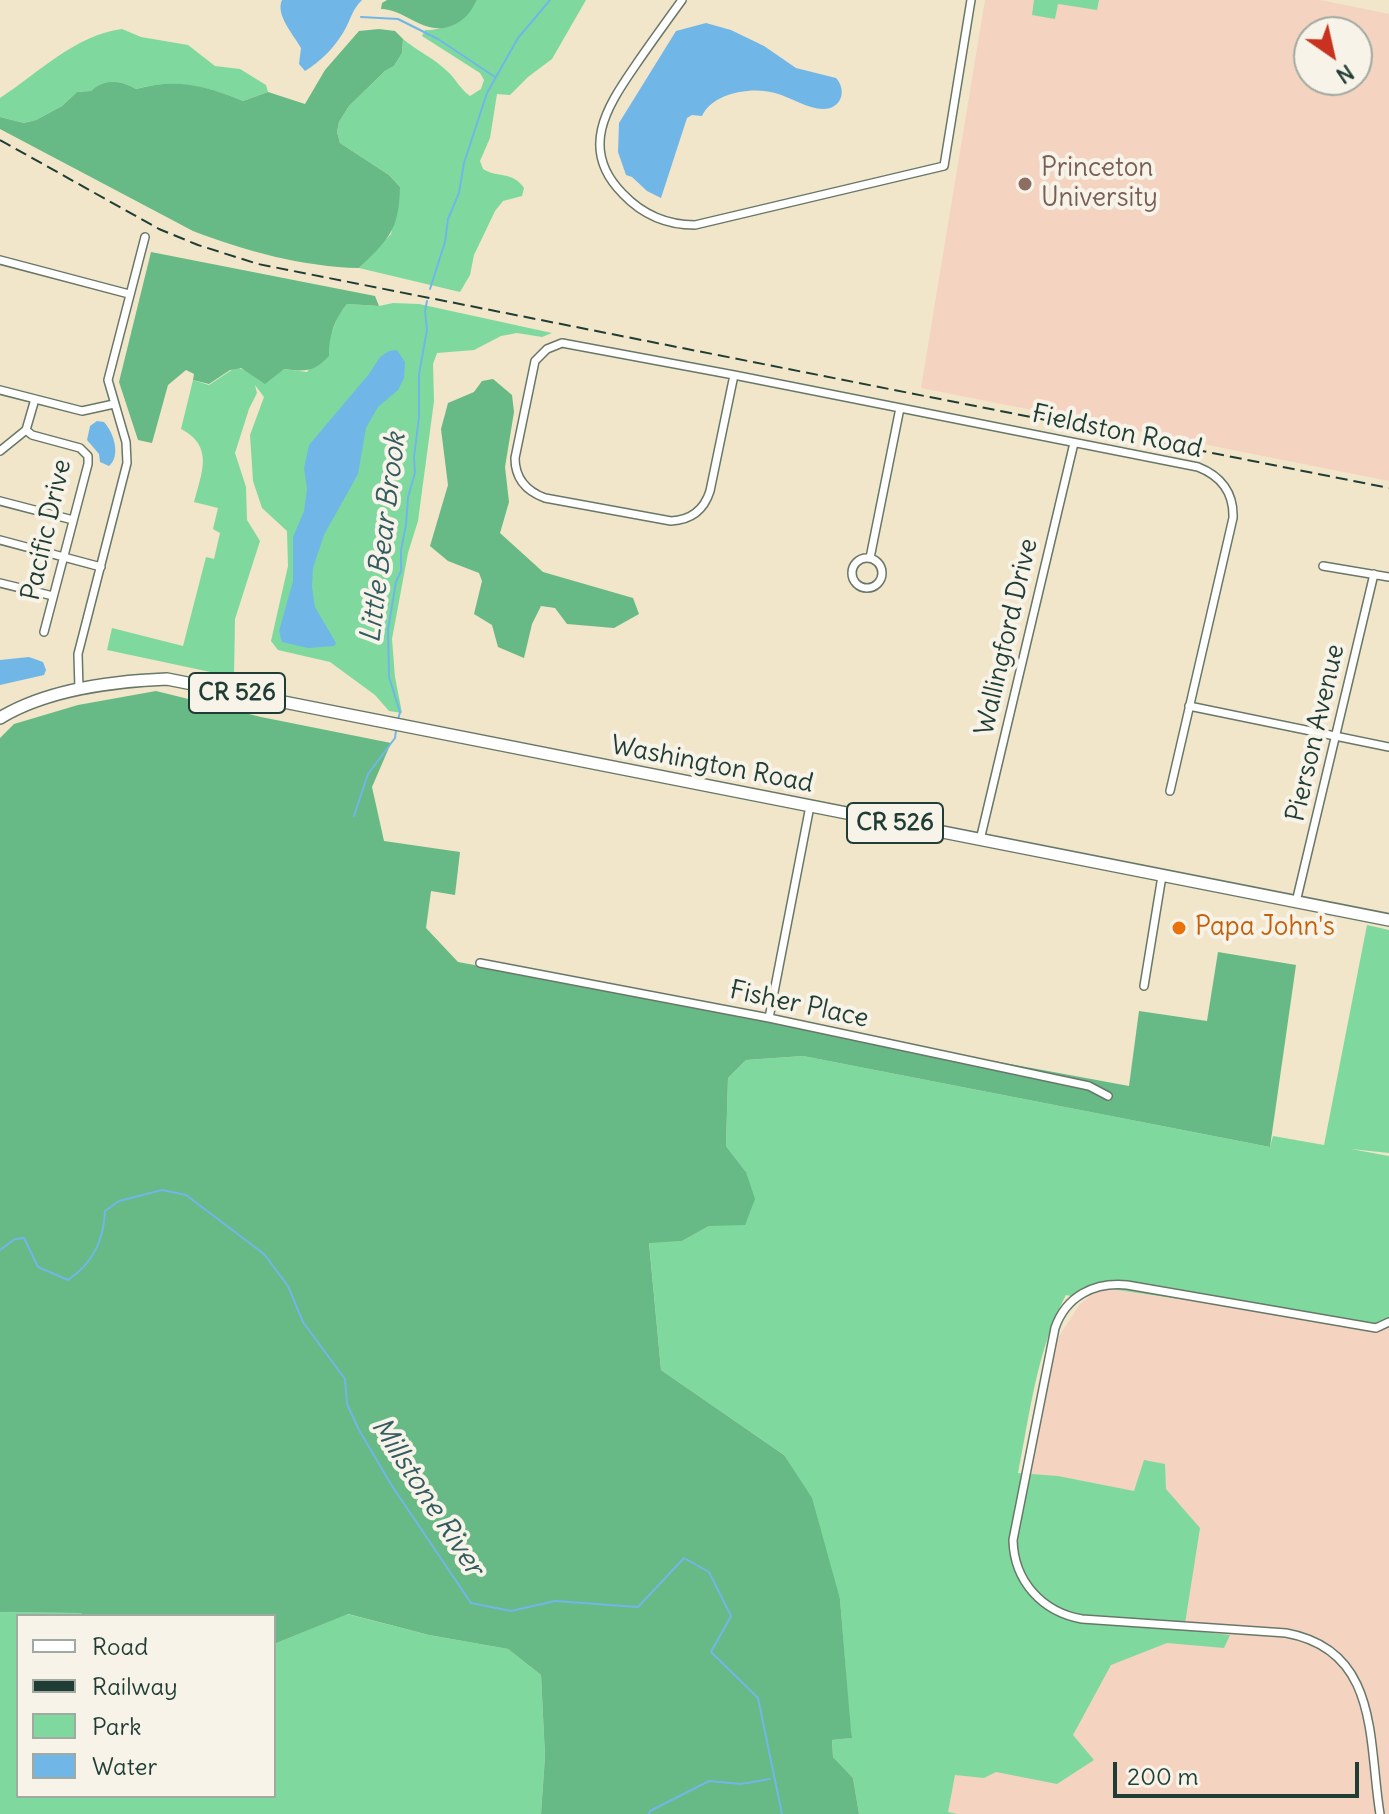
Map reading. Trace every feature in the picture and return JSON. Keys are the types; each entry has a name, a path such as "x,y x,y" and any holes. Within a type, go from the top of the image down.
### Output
{"main road":[{"name":"Washington Road","path":"0,709 134,680 167,679 1389,920"},
{"name":"Washington Road","path":"0,718 27,705"}],"street":[{"path":"682,0 612,100 603,121 600,145 605,169 619,190 639,209 662,220 695,225 944,166 971,0"},
{"path":"79,690 78,654 127,463 126,442 108,380 109,367 145,237"},
{"path":"0,260 129,294"},
{"name":"Fieldston Road","path":"734,375 710,491 704,506 689,518 671,521 545,498 528,490 518,475 515,458 532,370 541,354 554,345 571,343 734,375 900,408 1074,443 1198,467 1216,476 1228,491 1233,518 1170,791"},
{"path":"0,390 82,411 114,404"},
{"path":"0,451 26,430 35,399"},
{"path":"870,558 900,408"},
{"name":"Pacific Drive","path":"26,430 32,435 85,451 88,464 44,632"},
{"name":"Wallingford Drive","path":"980,840 1074,443"},
{"path":"0,501 73,520"},
{"path":"0,540 101,567"},
{"path":"870,558 880,564 882,576 875,586 864,588 854,581 852,570 858,560 870,558"},
{"path":"1323,566 1389,577"},
{"name":"Pierson Avenue","path":"1296,902 1374,574"},
{"path":"0,583 53,596"},
{"path":"1189,706 1389,747"},
{"path":"769,1018 810,806"},
{"path":"1144,986 1162,876"},
{"name":"Fisher Place","path":"480,963 769,1018 1089,1086 1108,1096"},
{"path":"1380,1814 1363,1697 1351,1672 1330,1650 1309,1639 1286,1633 1082,1619 1062,1614 1044,1604 1026,1584 1015,1561 1013,1540 1055,1328 1069,1303 1087,1290 1105,1285 1127,1285 1376,1328 1389,1322"}],"shaded area":[{"path":"985,0 1320,0 1389,14 1389,481 921,388"},
{"path":"1096,1287 1326,1320 1389,1322 1389,1814 859,1814 853,1778 833,1757 1010,1581 1056,1341 1080,1304"}],"green space":[{"path":"387,0 477,0 463,19 451,26 432,28 399,13 381,9 382,3"},
{"path":"477,0 586,0 552,59 510,95 497,94 490,138 480,161 483,169 520,183 524,188 522,196 503,201 495,211 474,255 470,275 460,292 359,268 391,234 400,187 389,175 340,143 337,132 339,122 349,106 394,66 402,53 403,39 442,66 470,96 481,89 484,80 480,73 422,36 425,30 440,28 462,17"},
{"path":"1034,0 1099,0 1097,10 1058,4 1055,19 1032,15"},
{"path":"122,29 141,37 188,45 215,66 240,69 266,85 268,92 243,101 190,85 163,84 136,89 119,82 107,82 91,91 77,92 62,106 36,120 24,123 0,117 0,98 42,67 88,39"},
{"path":"359,31 395,31 403,39 402,53 394,66 349,106 337,132 340,143 389,175 400,187 399,202 390,233 359,268 317,265 275,257 193,231 0,129 0,117 24,123 36,120 62,106 77,92 91,91 101,84 113,82 136,89 164,84 190,85 243,101 268,92 305,104 325,70"},
{"path":"151,252 375,296 379,306 347,304 333,328 329,356 309,370 284,369 265,384 241,368 230,370 209,384 193,380 194,374 186,370 168,385 152,443 138,440 119,382"},
{"path":"347,304 379,306 419,304 552,333 542,337 517,333 501,336 474,350 437,353 433,364 434,401 418,521 408,553 392,639 402,713 389,711 375,695 330,662 278,650 271,641 288,566 287,531 262,508 253,481 250,435 264,397 255,385 257,393 235,453 246,487 247,520 260,541 235,619 234,677 107,650 112,628 183,646 206,557 214,559 220,533 213,529 218,508 194,502 202,470 202,452 198,443 181,429 193,380 209,385 236,367 260,379 284,369 307,372 328,342 339,314"},
{"path":"493,379 512,395 514,412 505,467 509,502 500,533 543,572 633,598 639,614 614,628 567,624 555,608 541,606 532,624 524,658 498,647 492,625 474,614 482,581 479,573 448,561 430,546 448,485 441,429 448,403 474,392 482,381"},
{"path":"156,691 261,717 391,743 372,787 384,841 460,852 455,895 431,891 426,928 458,962 1129,1086 1139,1011 1207,1021 1218,952 1296,965 1270,1147 803,1056 746,1060 728,1078 726,1146 746,1172 755,1199 745,1225 709,1226 682,1241 649,1243 661,1370 784,1455 812,1498 840,1599 852,1738 832,1740 833,1757 853,1778 859,1814 541,1814 545,1756 541,1675 508,1649 429,1635 348,1614 276,1643 276,1614 0,1612 0,738 14,724 78,705"},
{"path":"1367,925 1389,930 1389,1153 1351,1149 1389,1156 1389,1322 1386,1326 1326,1320 1096,1287 1076,1297 1066,1295 1041,1359 1031,1405 1018,1473 1058,1476 1134,1491 1144,1460 1165,1464 1166,1489 1200,1528 1184,1630 1230,1635 1224,1648 1167,1643 1111,1665 1073,1735 1094,1760 1057,1784 996,1772 984,1778 955,1775 948,1812 957,1814 859,1814 853,1778 833,1757 832,1740 851,1738 840,1599 784,1455 661,1370 649,1242 682,1241 709,1226 746,1172 726,1146 728,1078 746,1060 803,1056 1270,1147 1273,1136 1324,1145"},
{"path":"0,1612 82,1614 16,1614 16,1798 276,1798 276,1643 347,1614 429,1635 508,1649 541,1675 545,1756 541,1814 0,1814"}],"water":[{"path":"282,0 362,0 335,44 305,71 299,64 301,48 281,12"},
{"path":"706,23 731,30 764,46 796,68 836,78 841,88 841,98 835,106 823,109 755,90 734,93 714,102 702,116 687,118 661,198 626,175 618,152 619,123 676,31"},
{"path":"397,350 405,362 404,378 398,390 378,407 366,428 358,474 324,535 313,568 315,607 336,643 334,646 308,648 282,642 279,631 293,581 293,537 304,511 307,489 304,468 309,445 380,357"},
{"path":"97,421 104,422 113,438 115,456 109,466 100,462 99,454 87,440 90,426"},
{"path":"29,657 43,662 44,675 0,685 0,660"}],"waterway":[{"name":"Little Bear Brook","path":"430,289 445,242 448,219 459,193 464,163 487,93 518,38 550,0"},
{"path":"361,17 398,19 438,39 495,77"},
{"name":"Little Bear Brook","path":"398,720 400,712 389,677 388,630 396,582 401,571 408,497 415,473 419,374 427,330 427,301"},
{"name":"Little Bear Brook","path":"354,816 368,774 395,738 396,730"},
{"name":"Millstone River","path":"0,1250 15,1239 24,1238 38,1267 68,1280 84,1267 95,1250 105,1211 119,1201 162,1190 186,1195 264,1254 288,1286 303,1322 345,1379 347,1404 359,1430 392,1486 471,1603 511,1611 555,1601 638,1607 684,1558 709,1572 731,1616 711,1652 758,1698 782,1814"},
{"path":"649,1814 709,1781 741,1784 770,1779"}],"railway":[{"path":"0,140 159,229 258,264 1389,488"}],"place":[{"name":"Princeton University","path":"1025,184"},
{"name":"Papa John's","path":"1179,928"}]}
